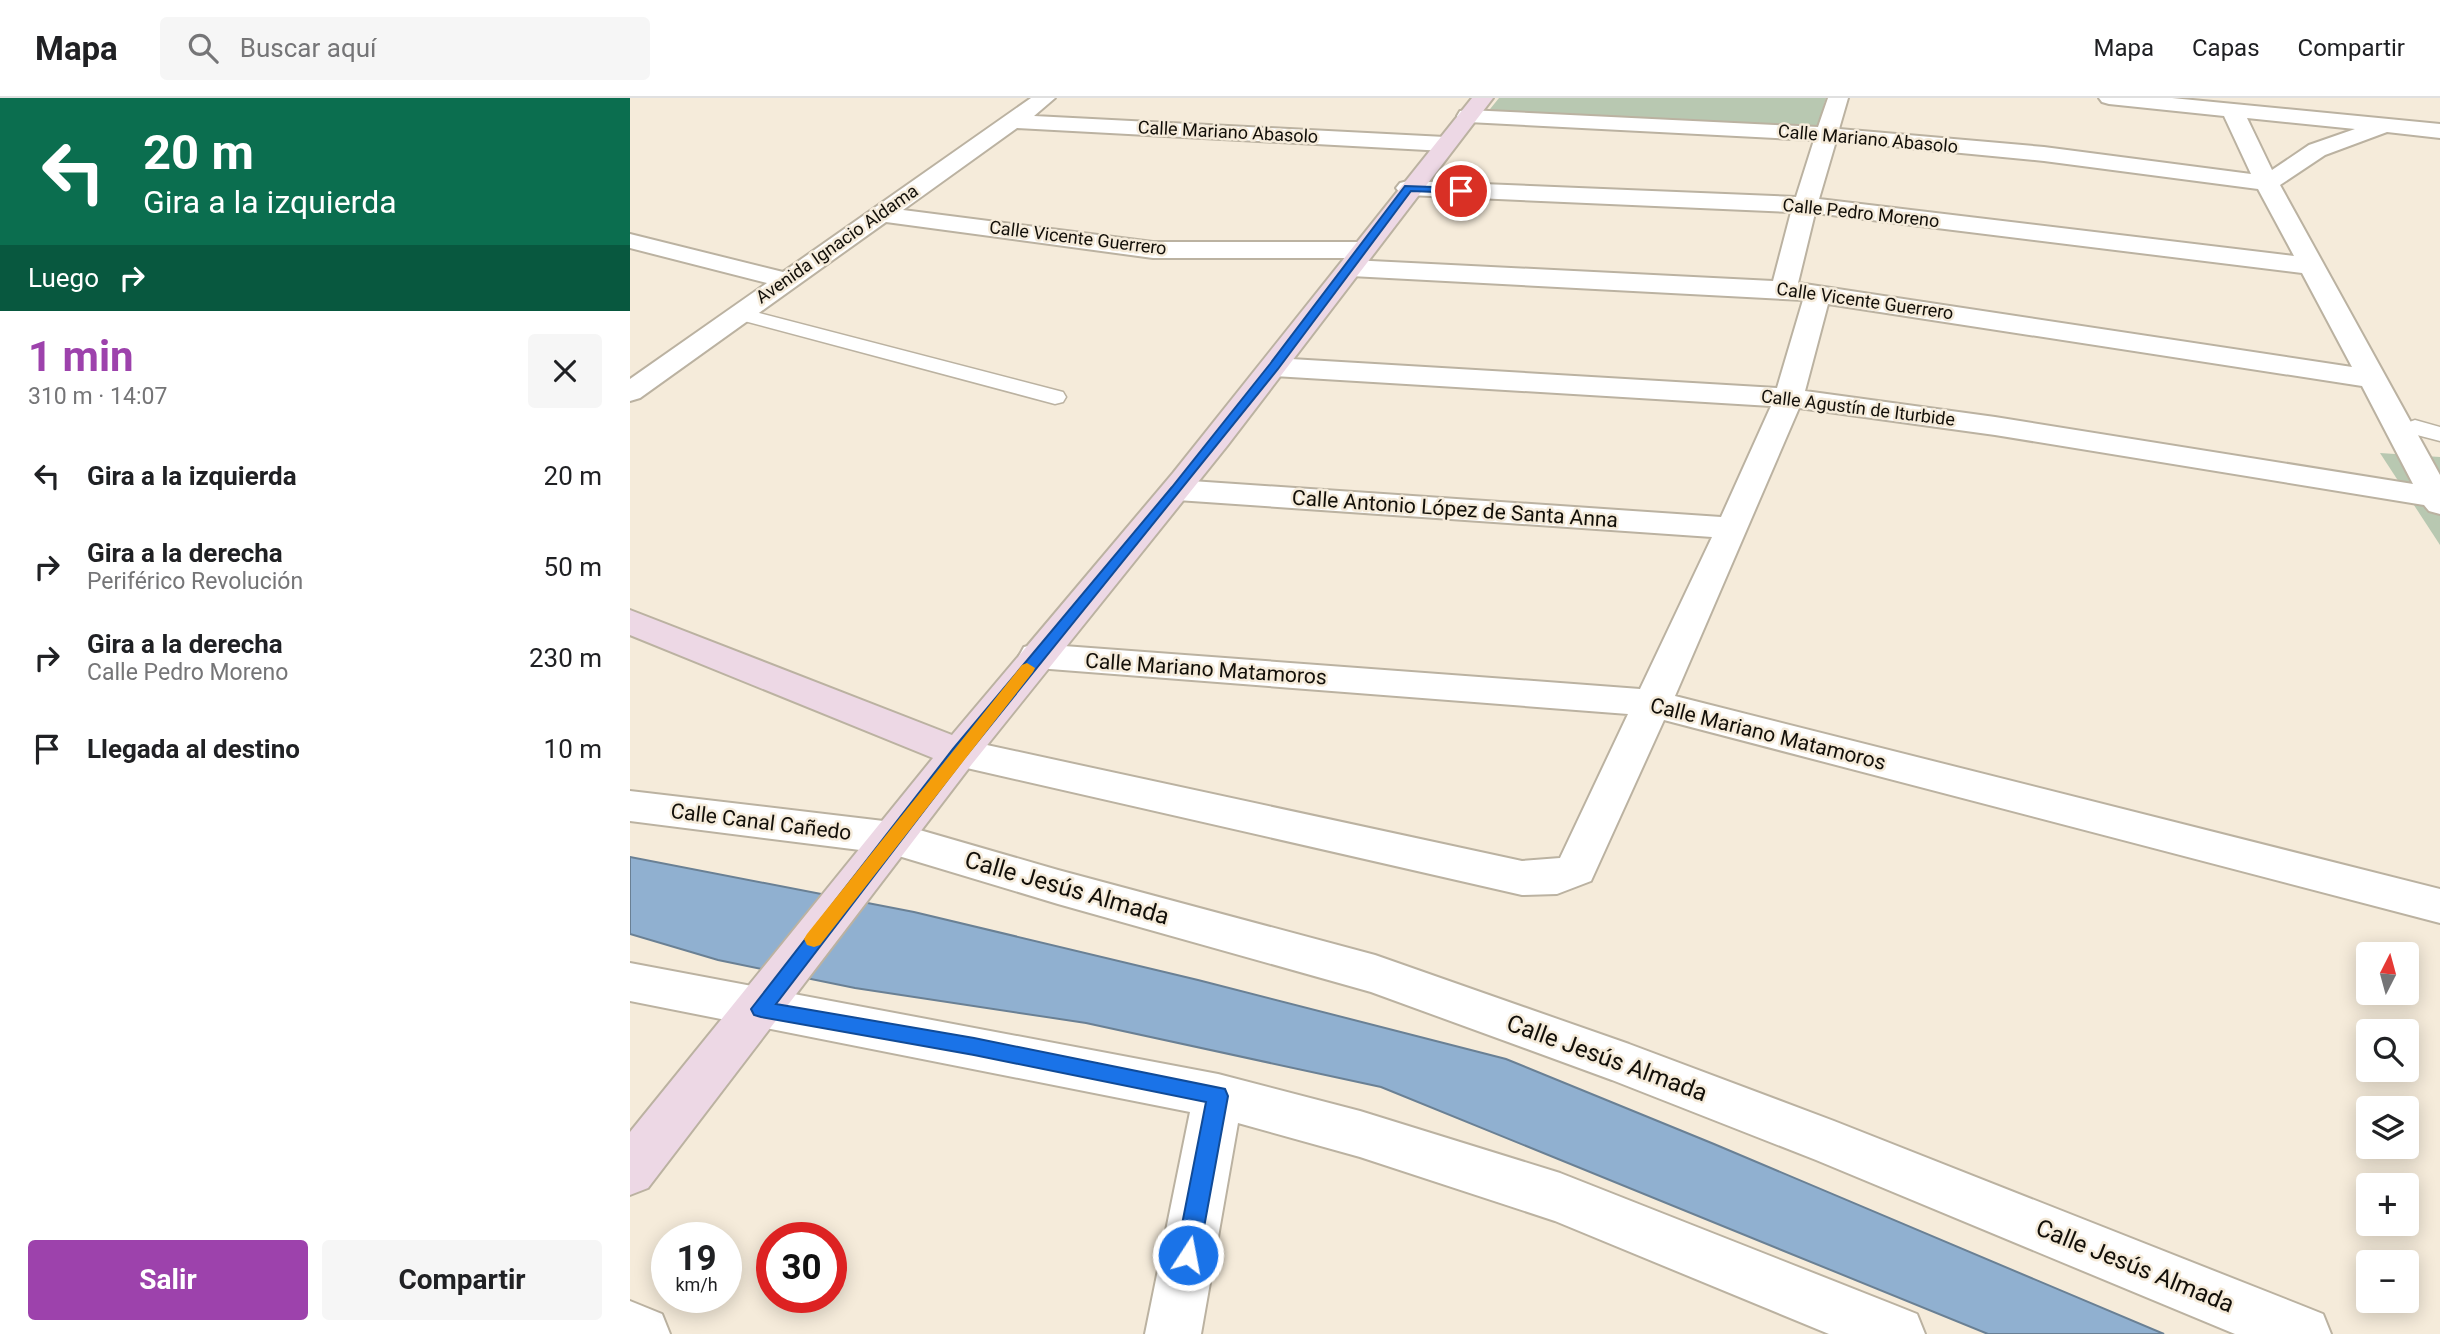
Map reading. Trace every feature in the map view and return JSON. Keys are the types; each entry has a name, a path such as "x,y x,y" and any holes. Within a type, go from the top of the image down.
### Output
{"street":[{"name":"Avenida Ignacio Aldama","path":"630,392 1045,98"},
{"path":"1784,289 1805,205 1838,98"},
{"path":"2109,98 2232,110 2378,117 2440,131"},
{"name":"Calle Mariano Abasolo","path":"1476,107 1827,134 2044,155 2267,183"},
{"path":"630,1171 959,753 1177,490 1274,367 1408,188 1476,107"},
{"path":"2232,110 2267,183 2438,501"},
{"path":"2267,183 2317,150 2378,117"},
{"name":"Calle Mariano Abasolo","path":"1011,121 1445,144"},
{"name":"Calle Pedro Moreno","path":"1408,188 1805,205 2312,266"},
{"name":"Calle Vicente Guerrero","path":"879,214 1153,250 1356,259 1784,289 2374,379"},
{"path":"630,242 786,280"},
{"path":"630,622 959,753 1522,878 1557,877 1576,869 1732,528 1789,398 1818,293"},
{"name":"Calle Agustín de Iturbide","path":"1274,367 1789,398 1995,426 2438,501"},
{"name":"Calle Antonio López de Santa Anna","path":"1177,490 1732,528"},
{"name":"Calle Mariano Matamoros","path":"1037,656 1651,703 2440,906"},
{"name":"Calle Canal Cañedo","path":"630,806 883,849"},
{"name":"Calle Jesús Almada","path":"883,849 1400,983 1629,1065 1834,1144 2303,1334"},
{"path":"630,982 771,995 974,1047 1217,1096 1360,1134 1560,1198 1897,1334"},
{"path":"1173,1334 1217,1096"},
{"path":"630,1329 642,1334"}],"lane":[{"path":"740,314 1055,397"},
{"path":"2403,432 2415,426 2440,433"}],"green space":[{"path":"1499,98 1826,98 1817,129 1486,114"},
{"path":"2380,453 2440,457 2440,545"}],"water":[{"path":"630,857 914,912 1198,980 1506,1059 2164,1334 1988,1334 1381,1087 1086,1023 855,988 718,960 630,934"}],"slow traffic":[{"path":"814,939 1027,668"}],"route":[{"path":"1188,1255 1217,1096 974,1047 761,1009 959,753 1177,490 1274,367 1351,268 1408,188 1461,191"}]}
